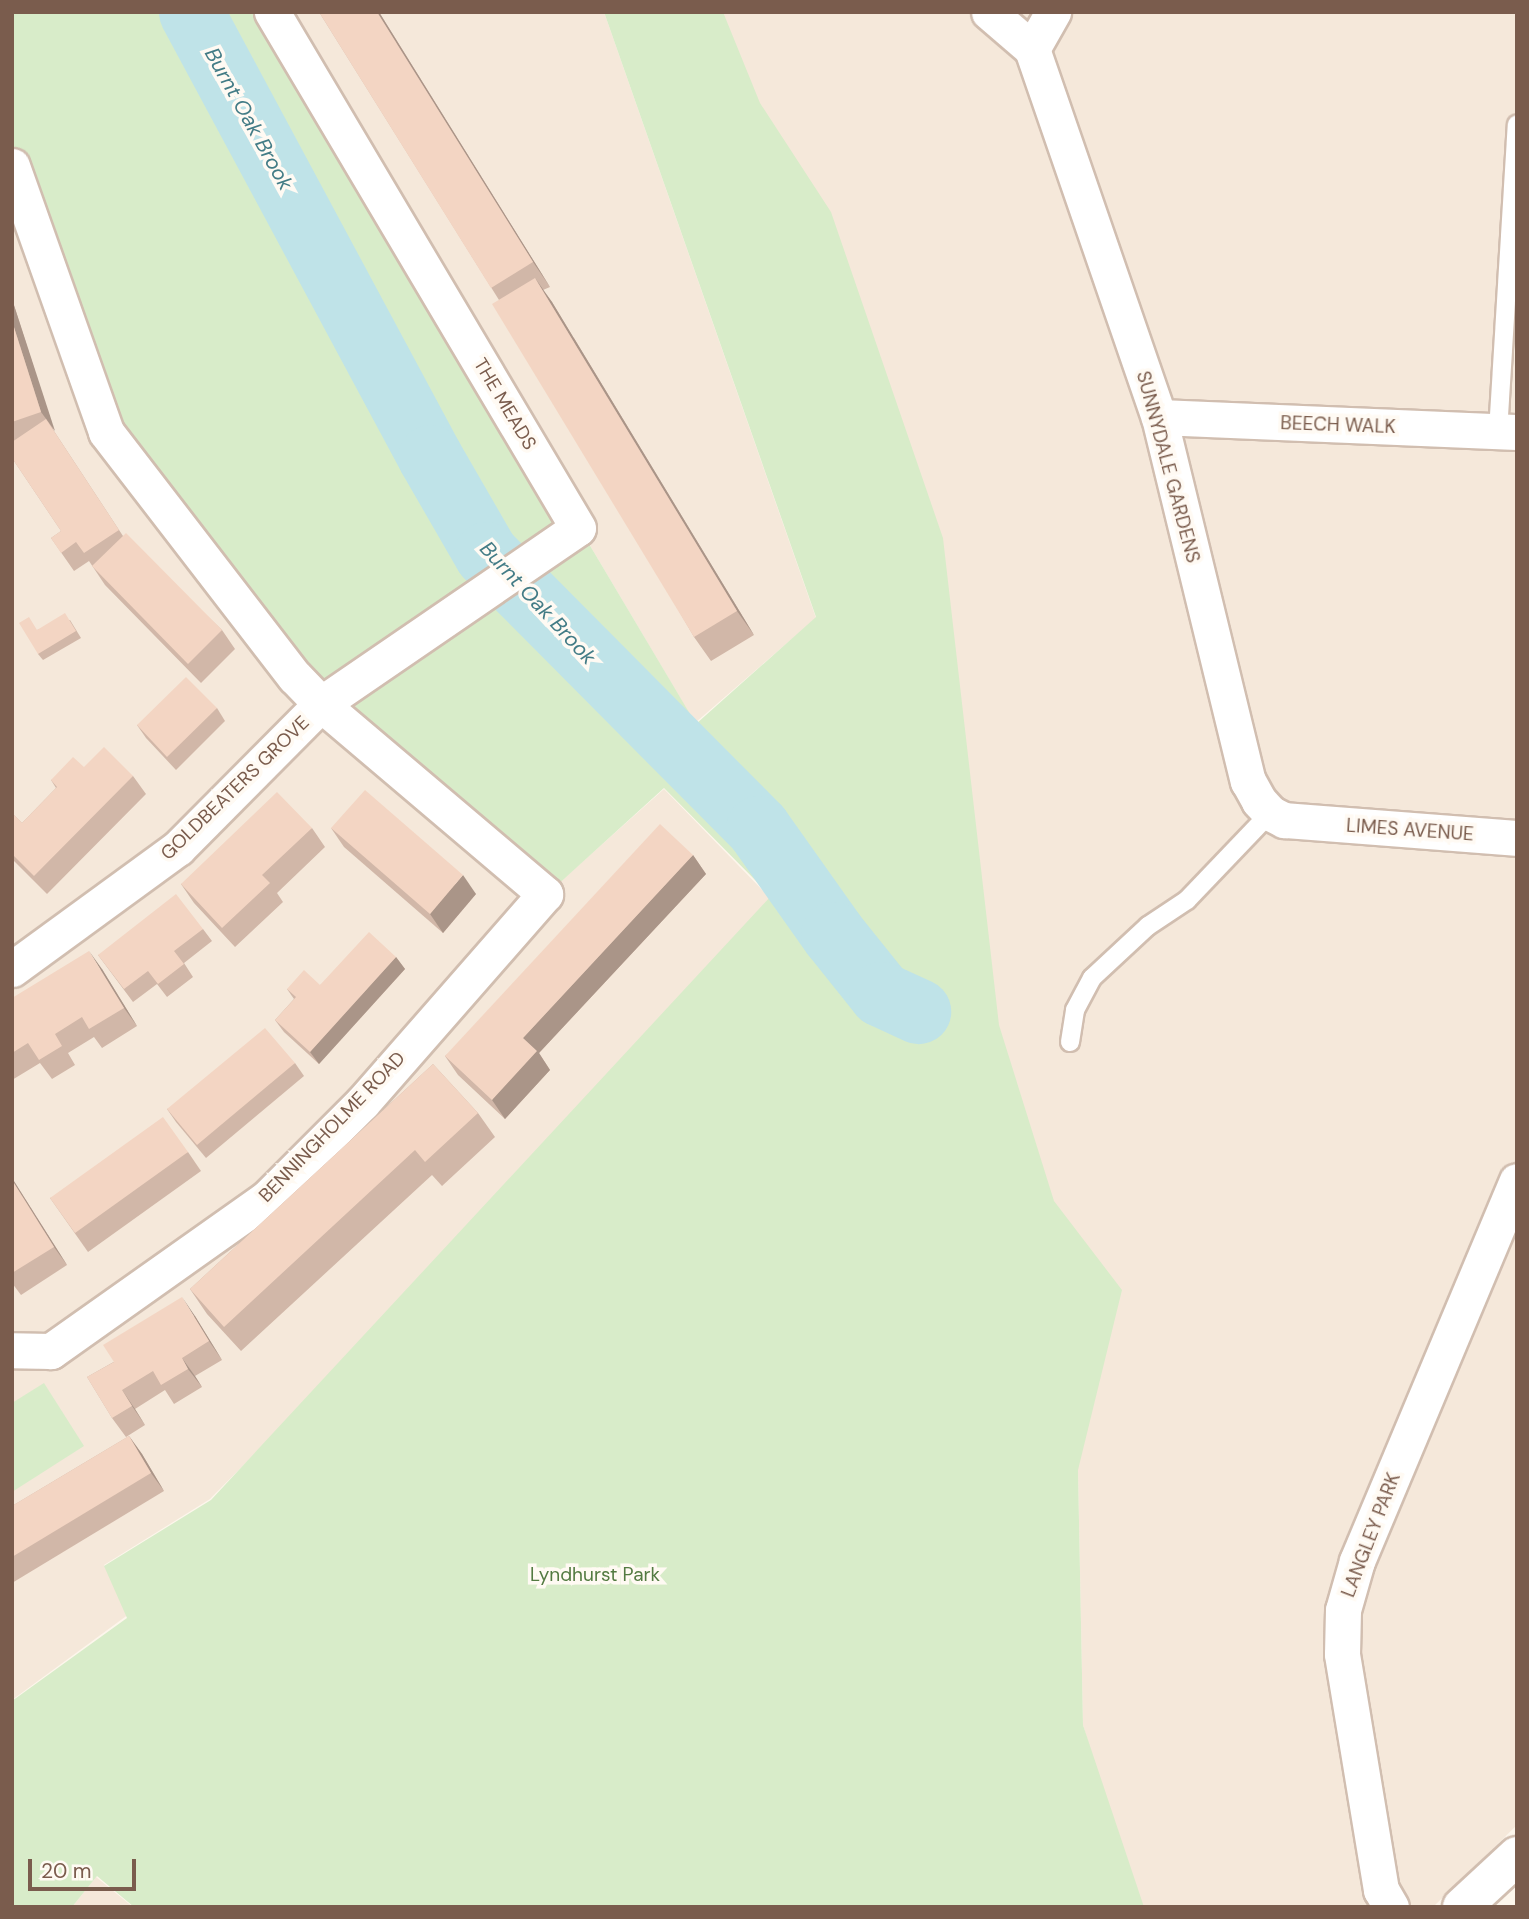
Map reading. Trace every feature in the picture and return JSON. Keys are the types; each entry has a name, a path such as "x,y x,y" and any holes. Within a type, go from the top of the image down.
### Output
{"street":[{"name":"THE MEADS","path":"272,12 578,528 321,704"},
{"path":"989,12 1032,49 1052,12"},
{"name":"SUNNYDALE GARDENS","path":"1032,49 1158,417 1248,781 1259,801 1270,813"},
{"path":"12,166 106,432 295,677 321,704"},
{"name":"BEECH WALK","path":"1158,417 1507,432"},
{"name":"BENNINGHOLME ROAD","path":"12,1350 51,1351 267,1198 362,1103 545,894 321,704"},
{"name":"GOLDBEATERS GROVE","path":"14,963 178,848 321,704"},
{"name":"LIMES AVENUE","path":"1270,813 1284,820 1303,822 1517,838"},
{"name":"LANGLEY PARK","path":"1391,1907 1381,1890 1346,1681 1342,1654 1343,1610 1357,1561 1517,1181"},
{"path":"1462,1907 1517,1856"}],"lane":[{"path":"1507,432 1517,125"},
{"path":"1070,1042 1075,1010 1092,978 1148,926 1187,900 1270,813"}],"shaded area":[{"path":"274,12 604,12 816,618 695,723"},
{"path":"715,12 1517,12 1517,1825 1433,1907 1139,1907 1083,1725 1078,1470 1021,1209"},
{"path":"12,163 542,898 664,789 771,899 327,1381 210,1499 104,1565 129,1614 12,1700"},
{"path":"96,1877 133,1907 72,1907"}],"green space":[{"name":"Lyndhurst Park","path":"12,12 273,12 696,724 816,617 604,12 723,12 760,103 831,212 943,538 999,1025 1054,1201 1122,1290 1078,1470 1083,1725 1144,1907 134,1907 97,1876 72,1907 12,1907 12,1701 127,1618 104,1566 211,1500 771,896 664,788 543,898 322,705 106,432 12,166"},
{"path":"44,1383 84,1446 12,1492 12,1403"}],"building":[{"path":"319,12 377,12 533,262 491,288"},
{"path":"535,278 737,611 694,637 492,304"},
{"path":"12,321 41,412 12,422"},
{"path":"46,419 119,530 84,553 76,542 61,553 51,538 61,531 12,458 12,442"},
{"path":"126,533 222,630 188,664 92,566"},
{"path":"65,613 76,631 38,654 19,623 29,617 37,630"},
{"path":"186,677 217,708 167,757 137,725"},
{"path":"104,747 133,776 34,876 12,854 12,813 22,823 57,787 51,780 73,757 84,767"},
{"path":"365,790 463,875 430,914 331,828"},
{"path":"277,792 312,828 262,875 270,883 222,928 181,884"},
{"path":"660,824 693,855 523,1038 537,1051 492,1100 445,1056"},
{"path":"176,894 203,929 174,951 184,964 158,984 148,971 124,989 98,955"},
{"path":"369,932 396,957 310,1052 275,1020 296,997 287,989 304,970 320,985"},
{"path":"89,951 124,1008 89,1029 82,1017 55,1034 62,1046 39,1060 28,1043 12,1053 12,998"},
{"path":"265,1028 295,1063 197,1145 167,1109"},
{"path":"433,1064 478,1113 425,1162 415,1150 224,1327 190,1289"},
{"path":"163,1117 188,1152 75,1233 50,1198"},
{"path":"12,1180 54,1247 12,1273"},
{"path":"182,1297 209,1341 182,1358 188,1369 161,1385 153,1371 122,1390 132,1406 112,1418 87,1377 114,1362 103,1345"},
{"path":"129,1436 151,1473 12,1557 12,1506"}],"waterway":[{"name":"Burnt Oak Brook","path":"191,12 430,457 486,554 758,828 833,934 881,994 918,1011"}]}
